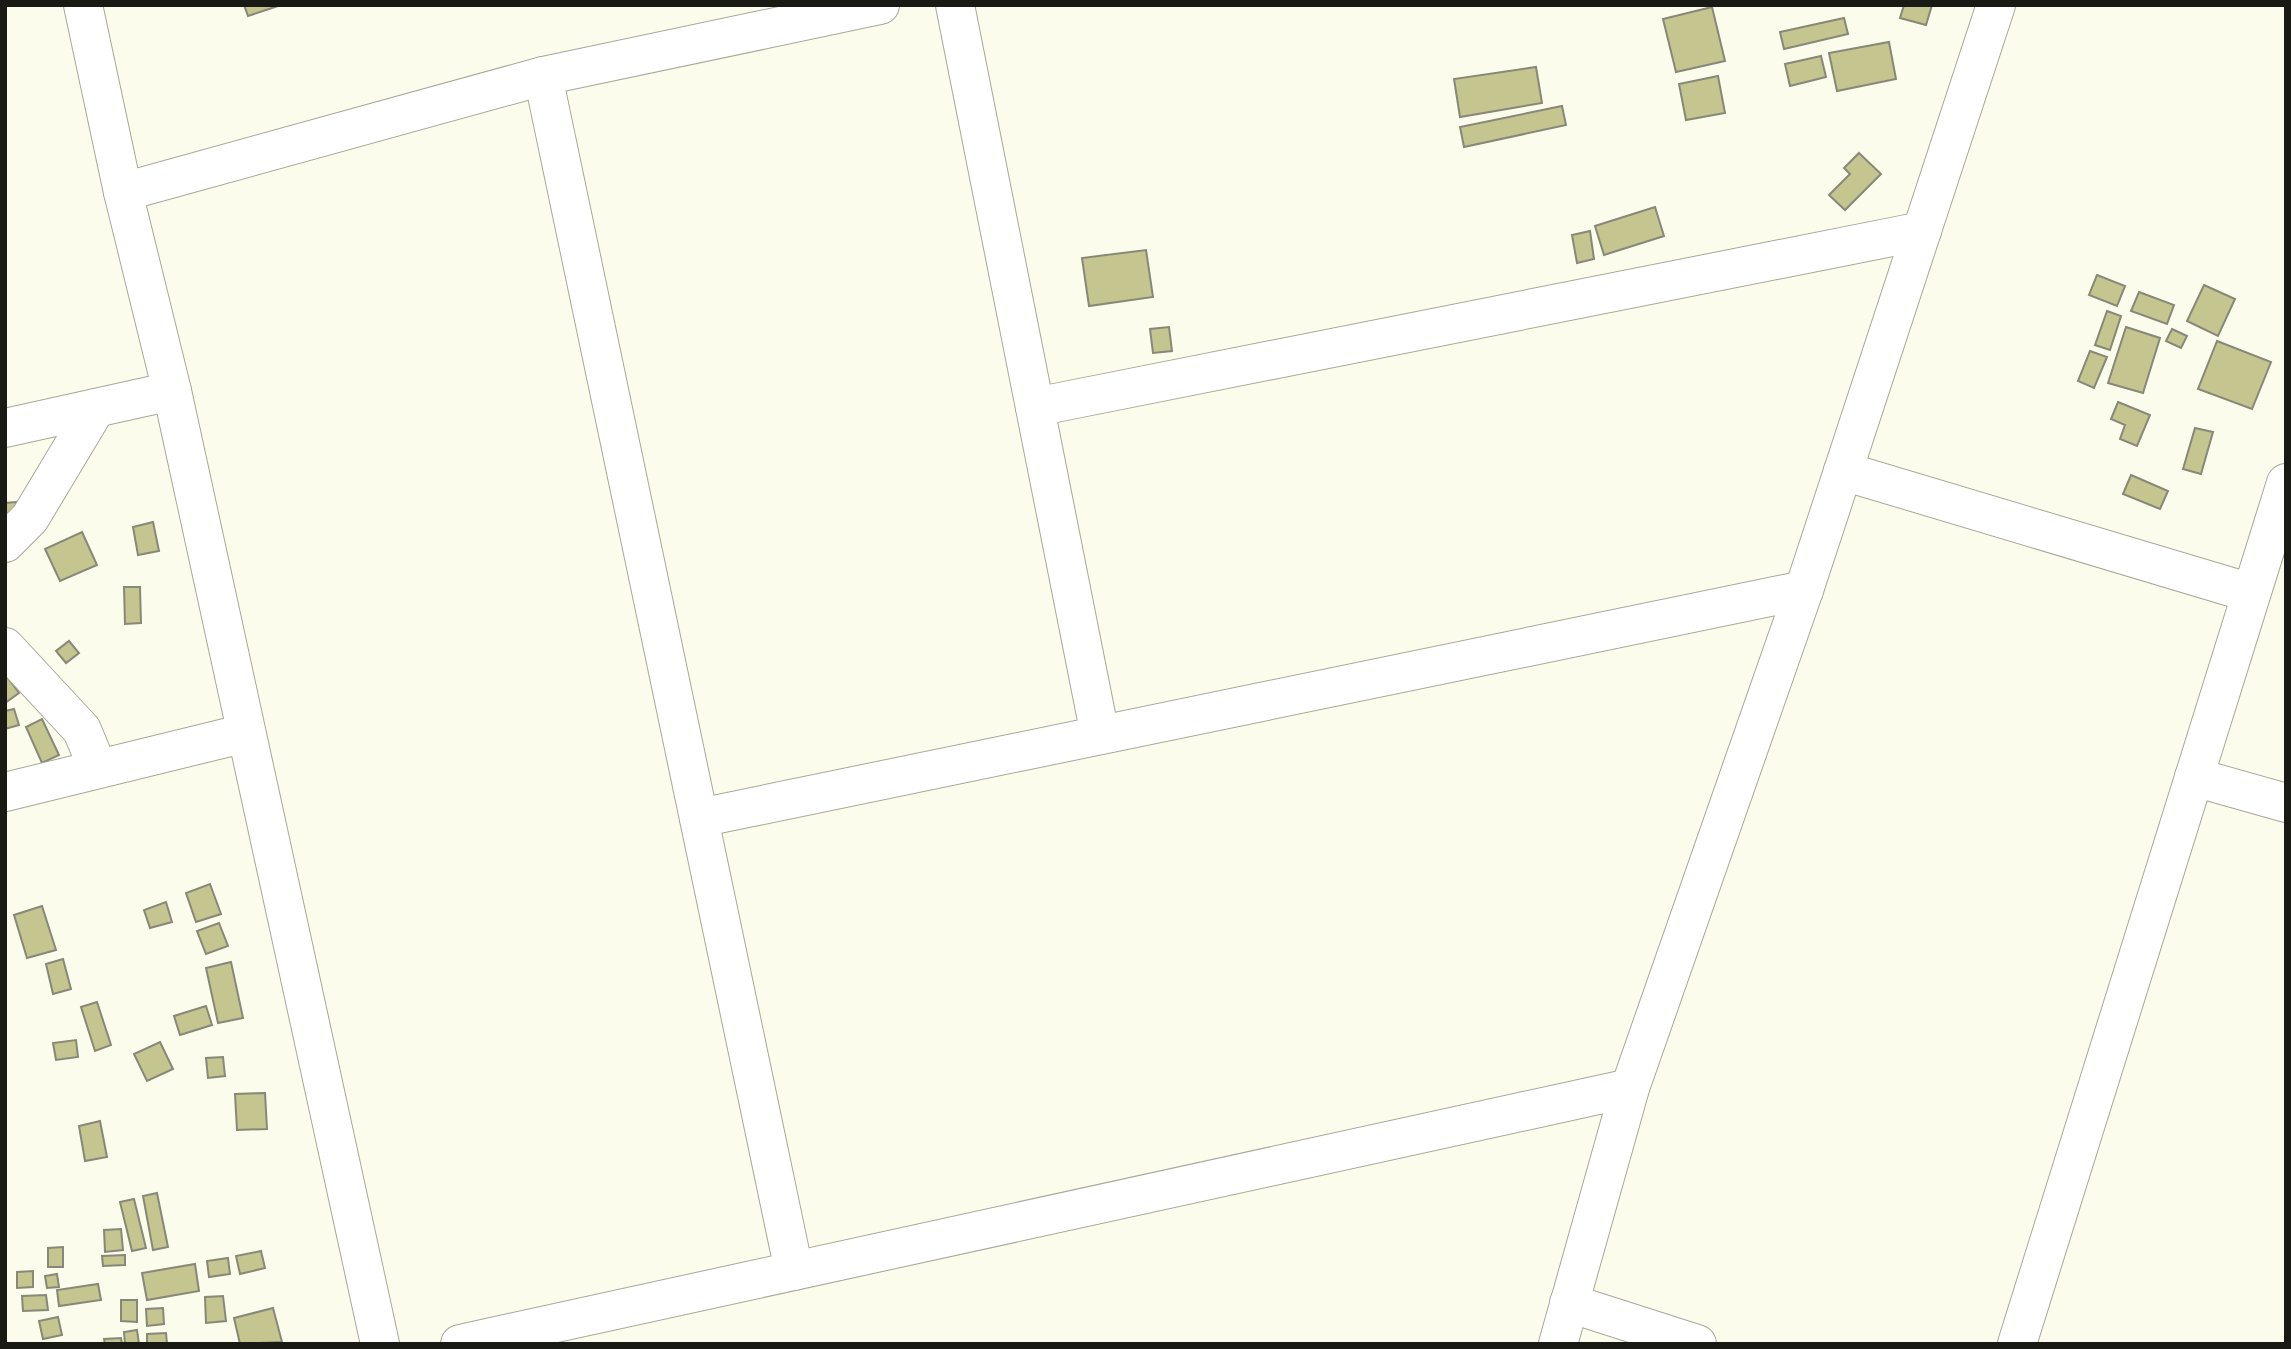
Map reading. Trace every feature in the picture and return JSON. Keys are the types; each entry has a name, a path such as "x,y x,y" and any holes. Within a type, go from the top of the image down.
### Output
{"street":[{"path":"83,5 123,192 172,391 380,1344"},
{"path":"123,192 543,76 880,5"},
{"path":"955,5 1100,735"},
{"path":"1558,1344 1630,1088 1804,590 1996,5"},
{"path":"543,76 794,1271"},
{"path":"1035,407 1922,231"},
{"path":"5,428 172,391"},
{"path":"5,543 30,518 96,408"},
{"path":"1843,471 2251,593"},
{"path":"2017,1344 2286,482"},
{"path":"699,818 1804,590"},
{"path":"5,648 82,730 98,769"},
{"path":"5,792 247,733"},
{"path":"2194,777 2286,803"},
{"path":"460,1344 1630,1088"},
{"path":"1569,1303 1697,1344"}],"building":[{"path":"244,5 281,5 248,16"},
{"path":"1904,5 1932,5 1926,25 1900,18"},
{"path":"1712,7 1725,61 1676,72 1663,19"},
{"path":"1844,18 1848,34 1784,49 1780,32"},
{"path":"1889,42 1896,79 1837,91 1829,53"},
{"path":"1821,56 1826,77 1790,86 1785,64"},
{"path":"1536,67 1542,103 1460,117 1454,79"},
{"path":"1718,76 1725,113 1686,120 1679,84"},
{"path":"1562,106 1566,125 1464,147 1460,127"},
{"path":"1859,153 1881,174 1845,210 1829,195 1850,174 1844,168"},
{"path":"1655,207 1664,236 1604,255 1595,226"},
{"path":"1590,231 1594,259 1577,263 1572,235"},
{"path":"1146,250 1153,297 1089,306 1082,258"},
{"path":"2097,275 2125,286 2117,306 2089,295"},
{"path":"2204,285 2235,299 2218,336 2187,321"},
{"path":"2139,292 2174,305 2167,324 2131,311"},
{"path":"2107,311 2121,316 2110,350 2095,345"},
{"path":"1169,327 1172,351 1153,353 1150,329"},
{"path":"2126,327 2160,338 2143,393 2108,383"},
{"path":"2172,329 2187,336 2181,348 2166,341"},
{"path":"2217,341 2271,362 2252,409 2198,389"},
{"path":"2090,351 2107,357 2094,388 2078,381"},
{"path":"2118,402 2150,415 2137,446 2120,439 2125,425 2111,419"},
{"path":"2195,428 2213,432 2201,474 2183,469"},
{"path":"2131,475 2168,491 2160,509 2123,494"},
{"path":"16,502 17,524 6,525 5,503"},
{"path":"153,522 159,551 138,555 133,527"},
{"path":"82,532 97,565 60,581 45,549"},
{"path":"124,587 140,587 141,623 125,624"},
{"path":"69,641 79,653 66,663 56,651"},
{"path":"5,674 19,693 5,703"},
{"path":"14,709 19,725 5,729 5,711"},
{"path":"42,719 59,755 42,763 26,727"},
{"path":"210,884 221,914 196,922 186,893"},
{"path":"166,902 172,922 150,928 144,910"},
{"path":"42,906 56,950 27,958 14,915"},
{"path":"219,923 228,946 206,954 197,931"},
{"path":"63,959 71,989 53,994 46,964"},
{"path":"231,962 243,1018 218,1023 206,968"},
{"path":"97,1002 111,1045 95,1051 81,1007"},
{"path":"206,1006 212,1025 180,1035 174,1016"},
{"path":"76,1040 78,1057 56,1060 53,1043"},
{"path":"160,1042 173,1069 147,1081 134,1054"},
{"path":"223,1057 225,1076 208,1078 206,1058"},
{"path":"265,1093 267,1129 237,1130 235,1094"},
{"path":"100,1121 107,1157 85,1161 79,1126"},
{"path":"157,1193 168,1247 153,1250 143,1196"},
{"path":"134,1199 146,1248 132,1251 120,1202"},
{"path":"121,1229 123,1250 105,1252 104,1230"},
{"path":"63,1247 63,1267 48,1267 48,1248"},
{"path":"261,1251 265,1268 240,1274 236,1256"},
{"path":"125,1255 125,1265 103,1266 102,1256"},
{"path":"228,1258 230,1274 209,1277 207,1261"},
{"path":"195,1264 199,1291 147,1300 142,1273"},
{"path":"33,1271 33,1287 17,1288 17,1272"},
{"path":"57,1274 59,1287 47,1288 45,1276"},
{"path":"98,1284 101,1300 59,1306 57,1290"},
{"path":"46,1295 48,1310 23,1311 22,1296"},
{"path":"223,1296 226,1321 206,1323 205,1297"},
{"path":"121,1300 137,1300 137,1322 121,1321"},
{"path":"163,1308 164,1324 147,1326 146,1309"},
{"path":"273,1308 282,1342 240,1344 234,1318"},
{"path":"58,1317 62,1335 43,1339 39,1321"},
{"path":"137,1330 139,1344 125,1344 124,1332"},
{"path":"166,1333 167,1344 147,1344 147,1334"},
{"path":"121,1338 122,1344 105,1344 104,1339"}]}
